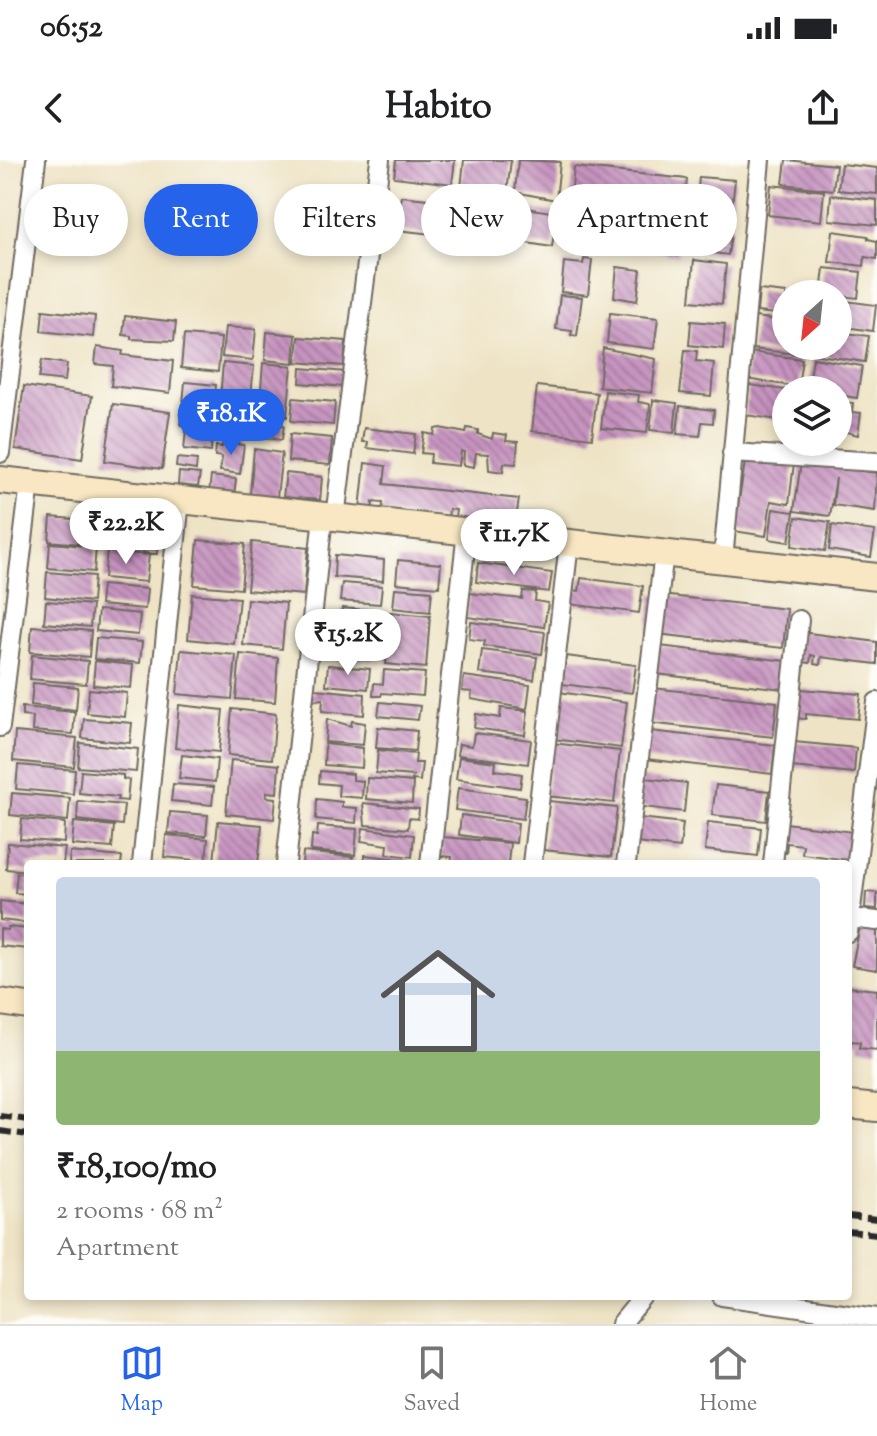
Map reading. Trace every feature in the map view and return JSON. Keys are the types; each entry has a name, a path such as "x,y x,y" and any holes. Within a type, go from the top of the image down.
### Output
{"street":[{"path":"0,453 36,160"},
{"path":"286,860 329,516 380,160"},
{"path":"723,560 760,160"},
{"path":"732,453 877,462"},
{"path":"0,480 877,577"},
{"path":"0,727 4,649 30,483"},
{"path":"142,860 180,500"},
{"path":"430,860 467,531"},
{"path":"532,860 569,543"},
{"path":"626,860 664,553"},
{"path":"773,860 799,620"},
{"path":"852,901 877,702"},
{"path":"852,925 877,921"},
{"path":"0,1002 24,1005"},
{"path":"852,1105 877,1108"},
{"path":"621,1324 641,1300"},
{"path":"741,1300 823,1317 877,1318"}],"building":[{"path":"396,160 455,160 452,184 394,177"},
{"path":"464,160 511,160 508,184 461,184"},
{"path":"518,160 560,162 558,184 548,184 548,198 532,195 532,184 516,184"},
{"path":"786,160 836,165 833,190 783,184"},
{"path":"841,164 877,168 877,194 838,190"},
{"path":"574,167 687,179 687,184 572,184"},
{"path":"699,177 735,180 735,184 698,184"},
{"path":"771,185 824,191 821,221 768,215"},
{"path":"831,195 877,200 877,225 829,220"},
{"path":"405,196 421,198 421,233 405,231"},
{"path":"532,209 548,212 548,246 532,244"},
{"path":"833,231 868,236 868,239 877,241 877,259 865,257 864,266 829,262"},
{"path":"584,259 592,260 588,295 561,292 564,262 583,264"},
{"path":"694,260 726,264 722,304 690,301"},
{"path":"617,267 641,270 637,301 614,297"},
{"path":"824,268 861,272 858,298 852,297 852,280 823,280"},
{"path":"759,290 772,291 772,314 757,312"},
{"path":"560,295 582,297 577,336 571,335 572,331 556,329"},
{"path":"852,302 876,305 873,331 852,328"},
{"path":"43,310 95,316 93,337 41,331"},
{"path":"610,313 658,318 654,349 607,343"},
{"path":"125,316 176,322 174,341 131,339 131,336 123,335"},
{"path":"755,317 772,319 772,351 752,349"},
{"path":"691,321 725,324 723,349 689,345"},
{"path":"225,327 256,329 253,360 222,357"},
{"path":"267,332 296,335 294,363 265,360"},
{"path":"852,334 869,336 865,362 852,360"},
{"path":"184,335 221,338 218,372 181,368"},
{"path":"299,337 346,341 344,366 296,362"},
{"path":"97,347 123,351 122,355 173,361 170,393 111,386 113,366 95,364"},
{"path":"603,348 656,359 652,393 599,387"},
{"path":"685,350 697,351 696,361 714,363 711,396 680,393"},
{"path":"750,352 772,355 772,360 802,360 800,376 772,376 772,383 746,379"},
{"path":"42,360 67,364 65,381 39,378"},
{"path":"813,360 862,366 857,398 852,397 852,376 810,376"},
{"path":"223,363 254,366 249,414 219,411"},
{"path":"263,363 292,366 287,417 259,415"},
{"path":"301,368 346,372 345,387 300,383"},
{"path":"185,382 216,385 212,428 181,425"},
{"path":"749,385 772,388 772,419 745,415"},
{"path":"24,386 92,396 82,459 15,449"},
{"path":"537,386 597,393 592,438 532,431"},
{"path":"605,391 639,395 638,402 650,404 647,433 601,428"},
{"path":"293,398 335,402 333,425 291,421"},
{"path":"653,400 677,403 674,433 650,430"},
{"path":"113,404 170,412 162,469 105,461"},
{"path":"680,406 714,410 713,423 702,422 700,436 677,434"},
{"path":"852,412 861,413 858,435 852,434"},
{"path":"217,414 241,417 239,436 214,433"},
{"path":"258,421 284,425 282,440 256,437"},
{"path":"364,428 416,434 413,454 367,448 368,442 362,442"},
{"path":"467,428 478,430 478,434 492,439 493,433 507,435 506,441 518,442 516,464 504,463 503,472 489,470 488,454 476,453 474,467 463,465 464,452 461,451 459,466 430,463 431,454 421,453 424,433 434,435 435,429 466,433"},
{"path":"186,430 212,432 211,452 184,449"},
{"path":"290,434 332,438 330,465 288,461"},
{"path":"223,442 244,445 240,474 220,471 222,457 215,456 216,446 222,447"},
{"path":"254,449 282,453 277,497 250,494"},
{"path":"746,456 794,463 789,504 771,501 766,536 734,531"},
{"path":"177,458 197,460 196,470 176,467"},
{"path":"801,462 877,473 875,511 833,505 836,478 830,516 794,511"},
{"path":"365,463 386,466 384,484 519,499 515,526 454,525 456,510 449,509 448,520 382,512 383,503 373,502 372,511 360,509"},
{"path":"179,472 200,474 198,487 178,485"},
{"path":"286,473 322,477 320,500 283,497"},
{"path":"211,476 236,479 234,496 209,494"},
{"path":"773,509 794,512 789,542 769,539"},
{"path":"51,517 105,522 103,546 49,541"},
{"path":"796,517 830,522 825,551 792,546"},
{"path":"107,523 159,528 157,554 143,553 144,543 106,539"},
{"path":"832,525 875,531 871,557 829,550"},
{"path":"198,540 245,544 241,589 194,585"},
{"path":"252,542 308,548 304,595 247,590"},
{"path":"50,543 96,547 94,572 48,568"},
{"path":"107,551 149,555 146,582 104,578"},
{"path":"335,555 384,560 383,581 334,577"},
{"path":"398,560 441,564 439,587 396,583"},
{"path":"478,563 552,573 549,592 476,582"},
{"path":"47,572 94,576 92,602 45,597"},
{"path":"581,578 643,586 639,613 569,604 571,590 579,591"},
{"path":"342,583 382,586 380,604 340,601"},
{"path":"102,585 147,589 145,609 100,605"},
{"path":"395,588 432,591 430,612 393,608"},
{"path":"523,591 536,592 535,601 548,603 544,627 467,617 470,593 522,599"},
{"path":"192,594 239,598 234,644 188,639"},
{"path":"652,594 787,609 783,648 648,633"},
{"path":"247,599 286,603 282,649 243,645"},
{"path":"46,601 92,605 90,627 44,623"},
{"path":"342,608 379,611 377,634 340,631"},
{"path":"98,610 140,614 138,635 96,631"},
{"path":"390,612 430,616 426,668 386,664"},
{"path":"471,622 545,632 542,654 484,646 485,641 469,639"},
{"path":"32,626 91,631 89,657 30,652"},
{"path":"801,632 877,642 877,664 821,657 820,665 814,664 815,656 811,655 810,663 797,661"},
{"path":"336,636 375,639 374,660 334,657"},
{"path":"96,638 142,642 140,663 94,659"},
{"path":"651,645 786,661 783,689 648,673"},
{"path":"181,650 236,655 232,699 177,694"},
{"path":"482,650 537,657 534,680 479,673"},
{"path":"240,654 278,658 275,702 236,699"},
{"path":"32,655 88,661 86,684 30,679"},
{"path":"566,656 636,665 632,693 562,684"},
{"path":"95,661 133,665 131,688 93,685"},
{"path":"328,665 370,669 368,689 326,685"},
{"path":"384,670 425,673 423,696 382,693 381,696 373,696 374,683 383,684"},
{"path":"464,676 530,685 527,709 471,699 472,692 462,691"},
{"path":"33,683 78,687 76,710 31,705"},
{"path":"644,687 777,702 773,737 640,722"},
{"path":"89,689 127,693 125,717 87,713"},
{"path":"315,689 365,694 364,715 322,711 323,699 308,701 309,692 315,693"},
{"path":"800,689 861,694 858,719 806,714 806,719 791,718 793,701 799,702"},
{"path":"559,692 627,702 621,748 553,739"},
{"path":"380,702 420,706 418,720 378,716"},
{"path":"179,705 223,710 219,752 175,748"},
{"path":"22,707 75,712 73,734 32,731 33,717 22,716"},
{"path":"501,708 528,711 525,735 474,728 476,714 500,718"},
{"path":"232,709 276,714 272,759 228,755"},
{"path":"84,719 132,723 130,743 82,738"},
{"path":"327,719 351,726 352,721 365,723 363,745 325,742"},
{"path":"378,727 417,731 415,751 376,748"},
{"path":"641,730 775,745 772,774 638,758"},
{"path":"15,732 77,738 74,767 13,761"},
{"path":"474,733 531,740 528,764 457,755 459,744 472,746"},
{"path":"794,742 856,748 854,773 792,767"},
{"path":"80,743 138,749 136,772 78,767"},
{"path":"552,743 620,751 614,803 546,796"},
{"path":"325,744 363,748 362,768 324,765"},
{"path":"378,750 416,754 415,763 422,763 420,781 412,780 413,776 376,773"},
{"path":"182,755 217,759 215,782 179,778"},
{"path":"459,757 496,762 495,770 522,774 520,788 456,779"},
{"path":"231,760 279,765 277,793 267,792 266,797 276,798 274,819 226,814"},
{"path":"18,765 75,770 73,794 16,789"},
{"path":"81,771 123,775 123,779 129,780 127,801 117,800 118,797 79,793"},
{"path":"320,771 353,774 353,780 363,781 362,798 338,796 339,785 319,783"},
{"path":"638,777 687,783 684,812 635,806"},
{"path":"367,778 413,782 412,803 366,799"},
{"path":"173,784 214,787 212,805 171,801"},
{"path":"716,785 769,791 766,821 712,815"},
{"path":"458,788 526,797 523,819 455,810"},
{"path":"12,793 70,798 68,821 10,815"},
{"path":"317,799 342,802 342,807 357,808 356,823 316,819"},
{"path":"78,801 124,805 122,825 77,820"},
{"path":"549,801 617,808 611,857 543,850"},
{"path":"363,803 419,809 418,819 409,818 408,829 365,825"},
{"path":"170,812 208,815 206,836 168,833"},
{"path":"461,815 518,823 516,843 459,835"},
{"path":"631,817 683,823 680,848 628,842"},
{"path":"22,819 65,823 64,843 20,839"},
{"path":"218,821 262,825 258,860 214,860"},
{"path":"74,822 114,826 112,848 72,845"},
{"path":"708,822 761,828 758,856 705,850"},
{"path":"786,823 860,833 856,861 802,854 803,845 787,843 786,853 782,853"},
{"path":"318,826 357,829 355,855 311,851 312,835 317,836"},
{"path":"363,828 414,835 412,857 387,854 388,845 361,841"},
{"path":"166,835 208,839 206,860 164,857"},
{"path":"443,837 510,843 508,860 452,860 452,857 441,856"},
{"path":"8,843 65,848 64,860 24,860 24,871 6,869"},
{"path":"70,852 122,857 122,860 69,860"},
{"path":"303,852 353,857 353,860 302,860"},
{"path":"365,855 408,860 364,860"},
{"path":"17,873 24,874 24,894 15,893"},
{"path":"866,892 877,893 877,909 865,908"},
{"path":"0,901 24,904 24,923 0,920"},
{"path":"860,926 877,928 877,970 852,966"},
{"path":"8,927 24,929 24,949 0,946 0,929 8,930"},
{"path":"852,987 877,990 877,1050 859,1048 860,1042 852,1041"}],"railway":[{"path":"0,1116 24,1119"},
{"path":"0,1131 24,1134"},
{"path":"852,1216 877,1219"},
{"path":"852,1231 877,1234"}]}
